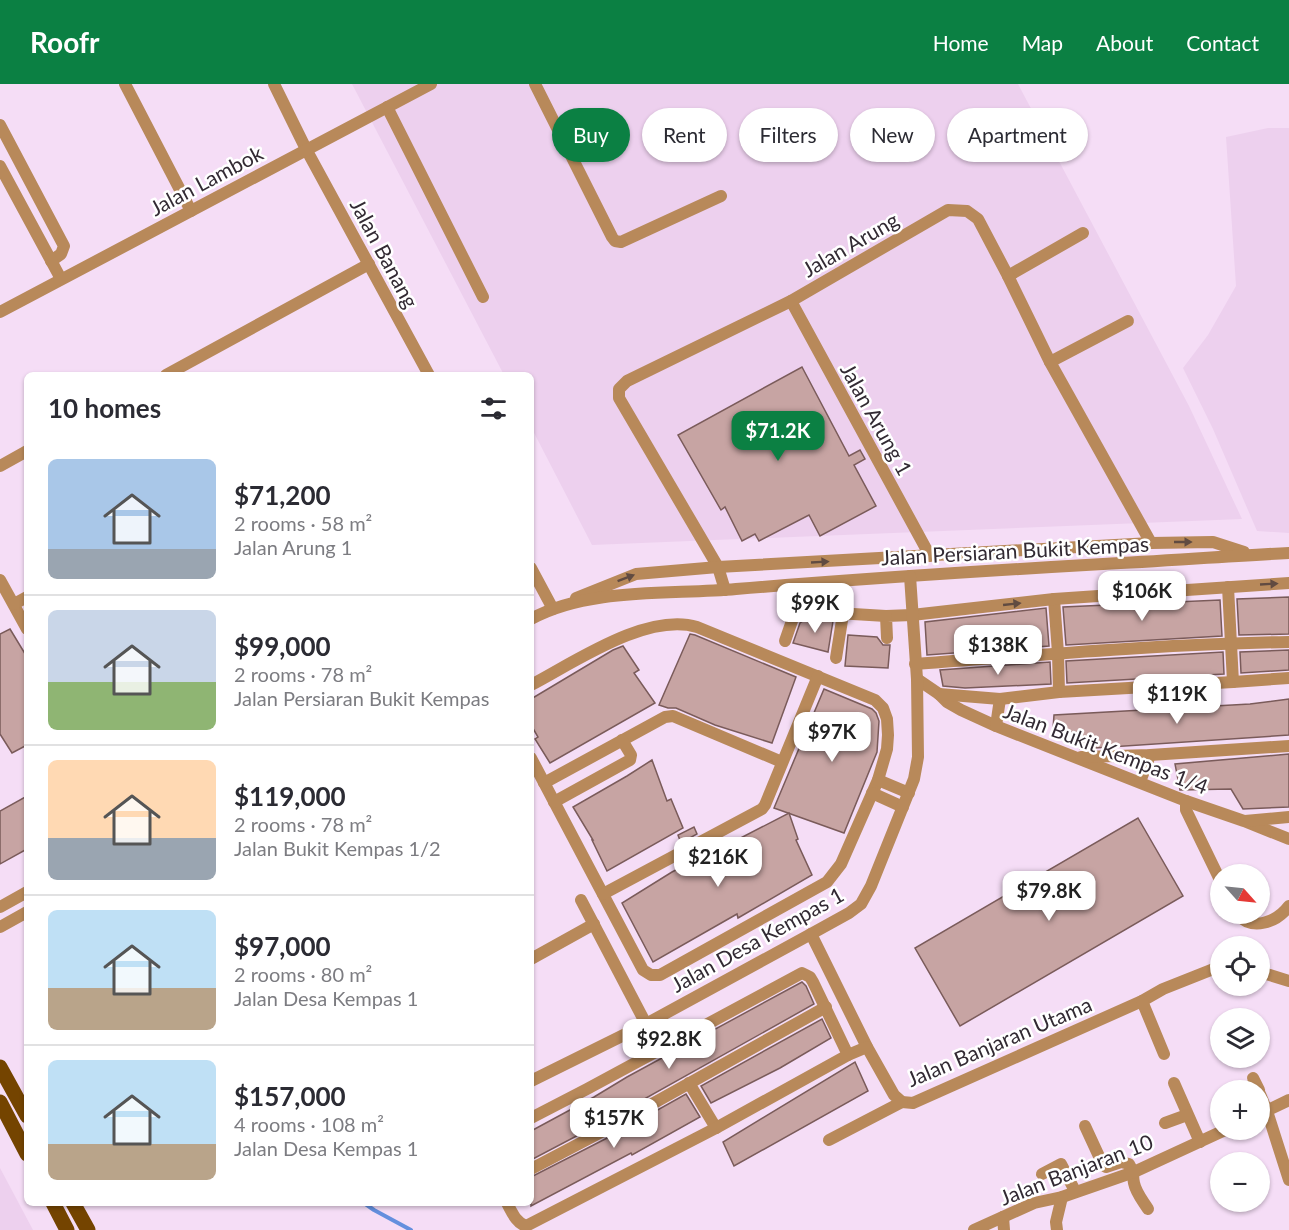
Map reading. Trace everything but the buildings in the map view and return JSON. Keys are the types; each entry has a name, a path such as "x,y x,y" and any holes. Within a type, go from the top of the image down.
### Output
{"main road":[{"path":"0,1067 24,1111"},
{"path":"0,1102 24,1148"},
{"path":"55,1206 67,1230"},
{"path":"76,1206 88,1230"}],"street":[{"path":"125,84 191,211"},
{"name":"Jalan Banang","path":"274,84 306,149 427,372"},
{"name":"Jalan Lambok","path":"0,312 431,84"},
{"path":"535,84 615,241 621,242 721,196"},
{"path":"387,107 483,297"},
{"path":"0,125 64,246 62,254 51,261"},
{"path":"0,166 61,279"},
{"name":"Jalan Arung","path":"725,590 718,567 619,398 619,389 627,381 791,301 948,210 967,211 978,219 1050,362 1150,543"},
{"path":"1008,276 1083,233"},
{"path":"171,372 369,264"},
{"name":"Jalan Arung 1","path":"791,301 930,556"},
{"path":"1050,362 1128,321"},
{"path":"0,466 24,453"},
{"path":"534,574 553,609 591,591 636,574 718,567 1150,543 1213,542 1253,555"},
{"name":"Jalan Persiaran Bukit Kempas","path":"534,618 553,609 596,598 628,595 1289,553"},
{"name":"Jalan Desa Kempas 1","path":"534,1080 646,1024 849,913 861,904 871,886 909,793 918,757 910,576"},
{"path":"0,580 24,623"},
{"path":"785,641 793,618 804,611 886,616 912,615 1054,599 1289,583"},
{"path":"1228,586 1233,682"},
{"path":"14,604 24,599"},
{"path":"1054,599 1059,692"},
{"path":"836,658 843,614"},
{"path":"886,616 887,638"},
{"path":"534,683 621,637 643,629 686,624 875,700 883,708 887,719 887,749 878,780 841,864 827,882 660,975 651,975 643,970 534,764"},
{"path":"915,664 1058,653 1289,642"},
{"path":"646,1024 584,905 604,897 762,809 818,676"},
{"path":"939,694 1000,699 1059,692 1289,678"},
{"name":"Jalan Bukit Kempas 1/4","path":"916,679 947,702 996,726 1289,840"},
{"path":"996,726 1000,699"},
{"path":"544,783 665,717 673,716 782,762"},
{"path":"554,802 630,760 631,755 622,740"},
{"path":"1073,757 1150,755 1289,746"},
{"path":"1140,782 1150,755"},
{"path":"878,780 909,793"},
{"path":"872,793 903,807"},
{"path":"1186,801 1186,810 1212,864"},
{"path":"1244,821 1289,816"},
{"path":"0,907 24,894"},
{"path":"1270,921 1285,912 1289,906"},
{"path":"0,927 24,914"},
{"path":"534,954 594,924"},
{"name":"Jalan Banjaran Utama","path":"811,934 867,1047 894,1095 902,1102 913,1103 1142,1001 1163,989 1210,970"},
{"path":"534,1116 802,973 810,977 848,1055"},
{"path":"1270,975 1289,981"},
{"path":"1142,1001 1164,1054"},
{"path":"534,1167 826,1007"},
{"path":"509,1206 521,1225 526,1226 867,1047"},
{"path":"689,1083 716,1128"},
{"path":"1174,1083 1200,1142"},
{"path":"1270,1109 1289,1100"},
{"path":"829,1140 902,1102"},
{"path":"1165,1123 1187,1115"},
{"path":"1085,1126 1103,1165 1106,1167 1121,1162 1129,1164 1134,1172 1134,1184 1139,1196 1148,1209"},
{"path":"1270,1128 1289,1180"},
{"name":"Jalan Banjaran 10","path":"974,1230 1034,1203 1062,1197 1134,1172 1210,1137"},
{"path":"1042,1174 1061,1164 1075,1191"},
{"path":"1057,1230 1056,1222 1062,1197"},
{"path":"1003,1216 1004,1230"}],"shaded area":[{"path":"352,84 1018,84 1031,108 947,108 947,162 1059,162 1189,406 1242,519 592,545 534,433 534,372 502,372"},
{"path":"1268,128 1289,128 1289,533 1257,531 1213,429 1183,368 1208,335 1236,286 1226,137"},
{"path":"0,1168 33,1230 0,1230"}],"waterway":[{"path":"368,1206 411,1230"}]}
